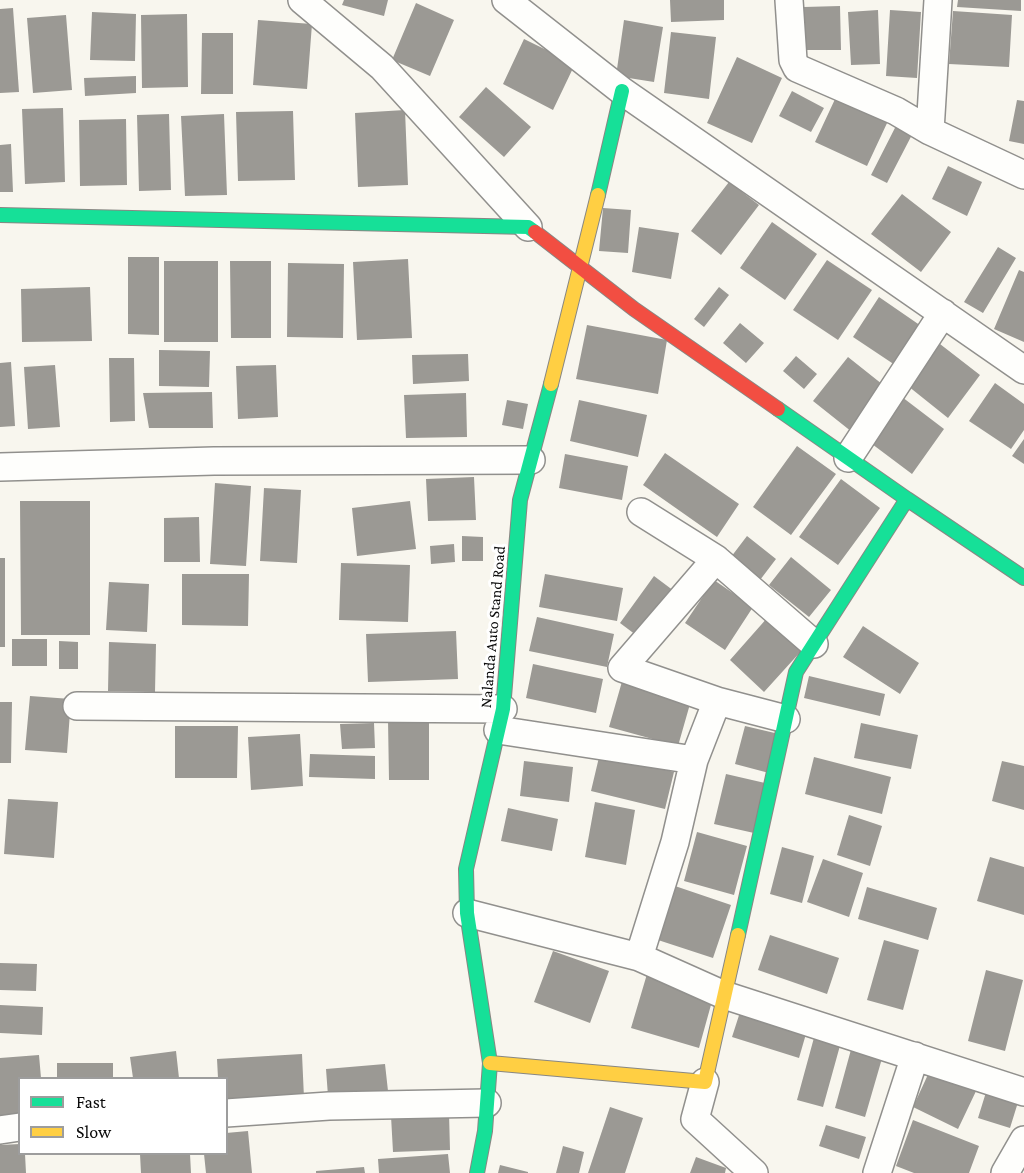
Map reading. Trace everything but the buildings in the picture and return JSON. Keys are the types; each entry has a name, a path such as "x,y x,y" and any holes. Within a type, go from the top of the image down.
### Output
{"street":[{"path":"302,0 382,67 528,227 634,309 1024,578"},
{"path":"506,0 622,91 1024,370"},
{"path":"789,0 793,60 797,68 896,111 930,131 1024,175"},
{"path":"930,131 938,0"},
{"name":"Nalanda Auto Stand Road","path":"477,1173 488,1103 489,1063 467,914 466,869 501,719 520,500 582,268 622,91"},
{"path":"0,215 528,227"},
{"path":"848,458 943,313"},
{"path":"0,467 214,461 531,460"},
{"path":"754,1173 695,1119 796,672 907,499"},
{"path":"641,512 716,559 814,644"},
{"path":"716,559 622,668 717,701 786,719"},
{"path":"639,957 675,842 694,760 717,701"},
{"path":"77,706 501,719 694,760"},
{"path":"467,914 639,957 724,995 1024,1092"},
{"path":"877,1173 915,1056"},
{"path":"489,1063 705,1082"},
{"path":"228,1113 329,1106 488,1103"},
{"path":"0,1130 18,1127"},
{"path":"1005,1173 1024,1140"}],"traffic: fast":[{"path":"598,195 622,91"},
{"path":"0,215 528,227 535,232"},
{"path":"477,1173 485,1131 490,1063 467,913 466,869 503,709 520,500 551,384"},
{"path":"778,409 907,499"},
{"path":"738,935 796,672 907,499 1024,578"}],"traffic: slow":[{"path":"551,384 598,195"},
{"path":"490,1063 705,1082 738,935"}],"traffic: jam":[{"path":"535,232 634,309 778,409"}]}
